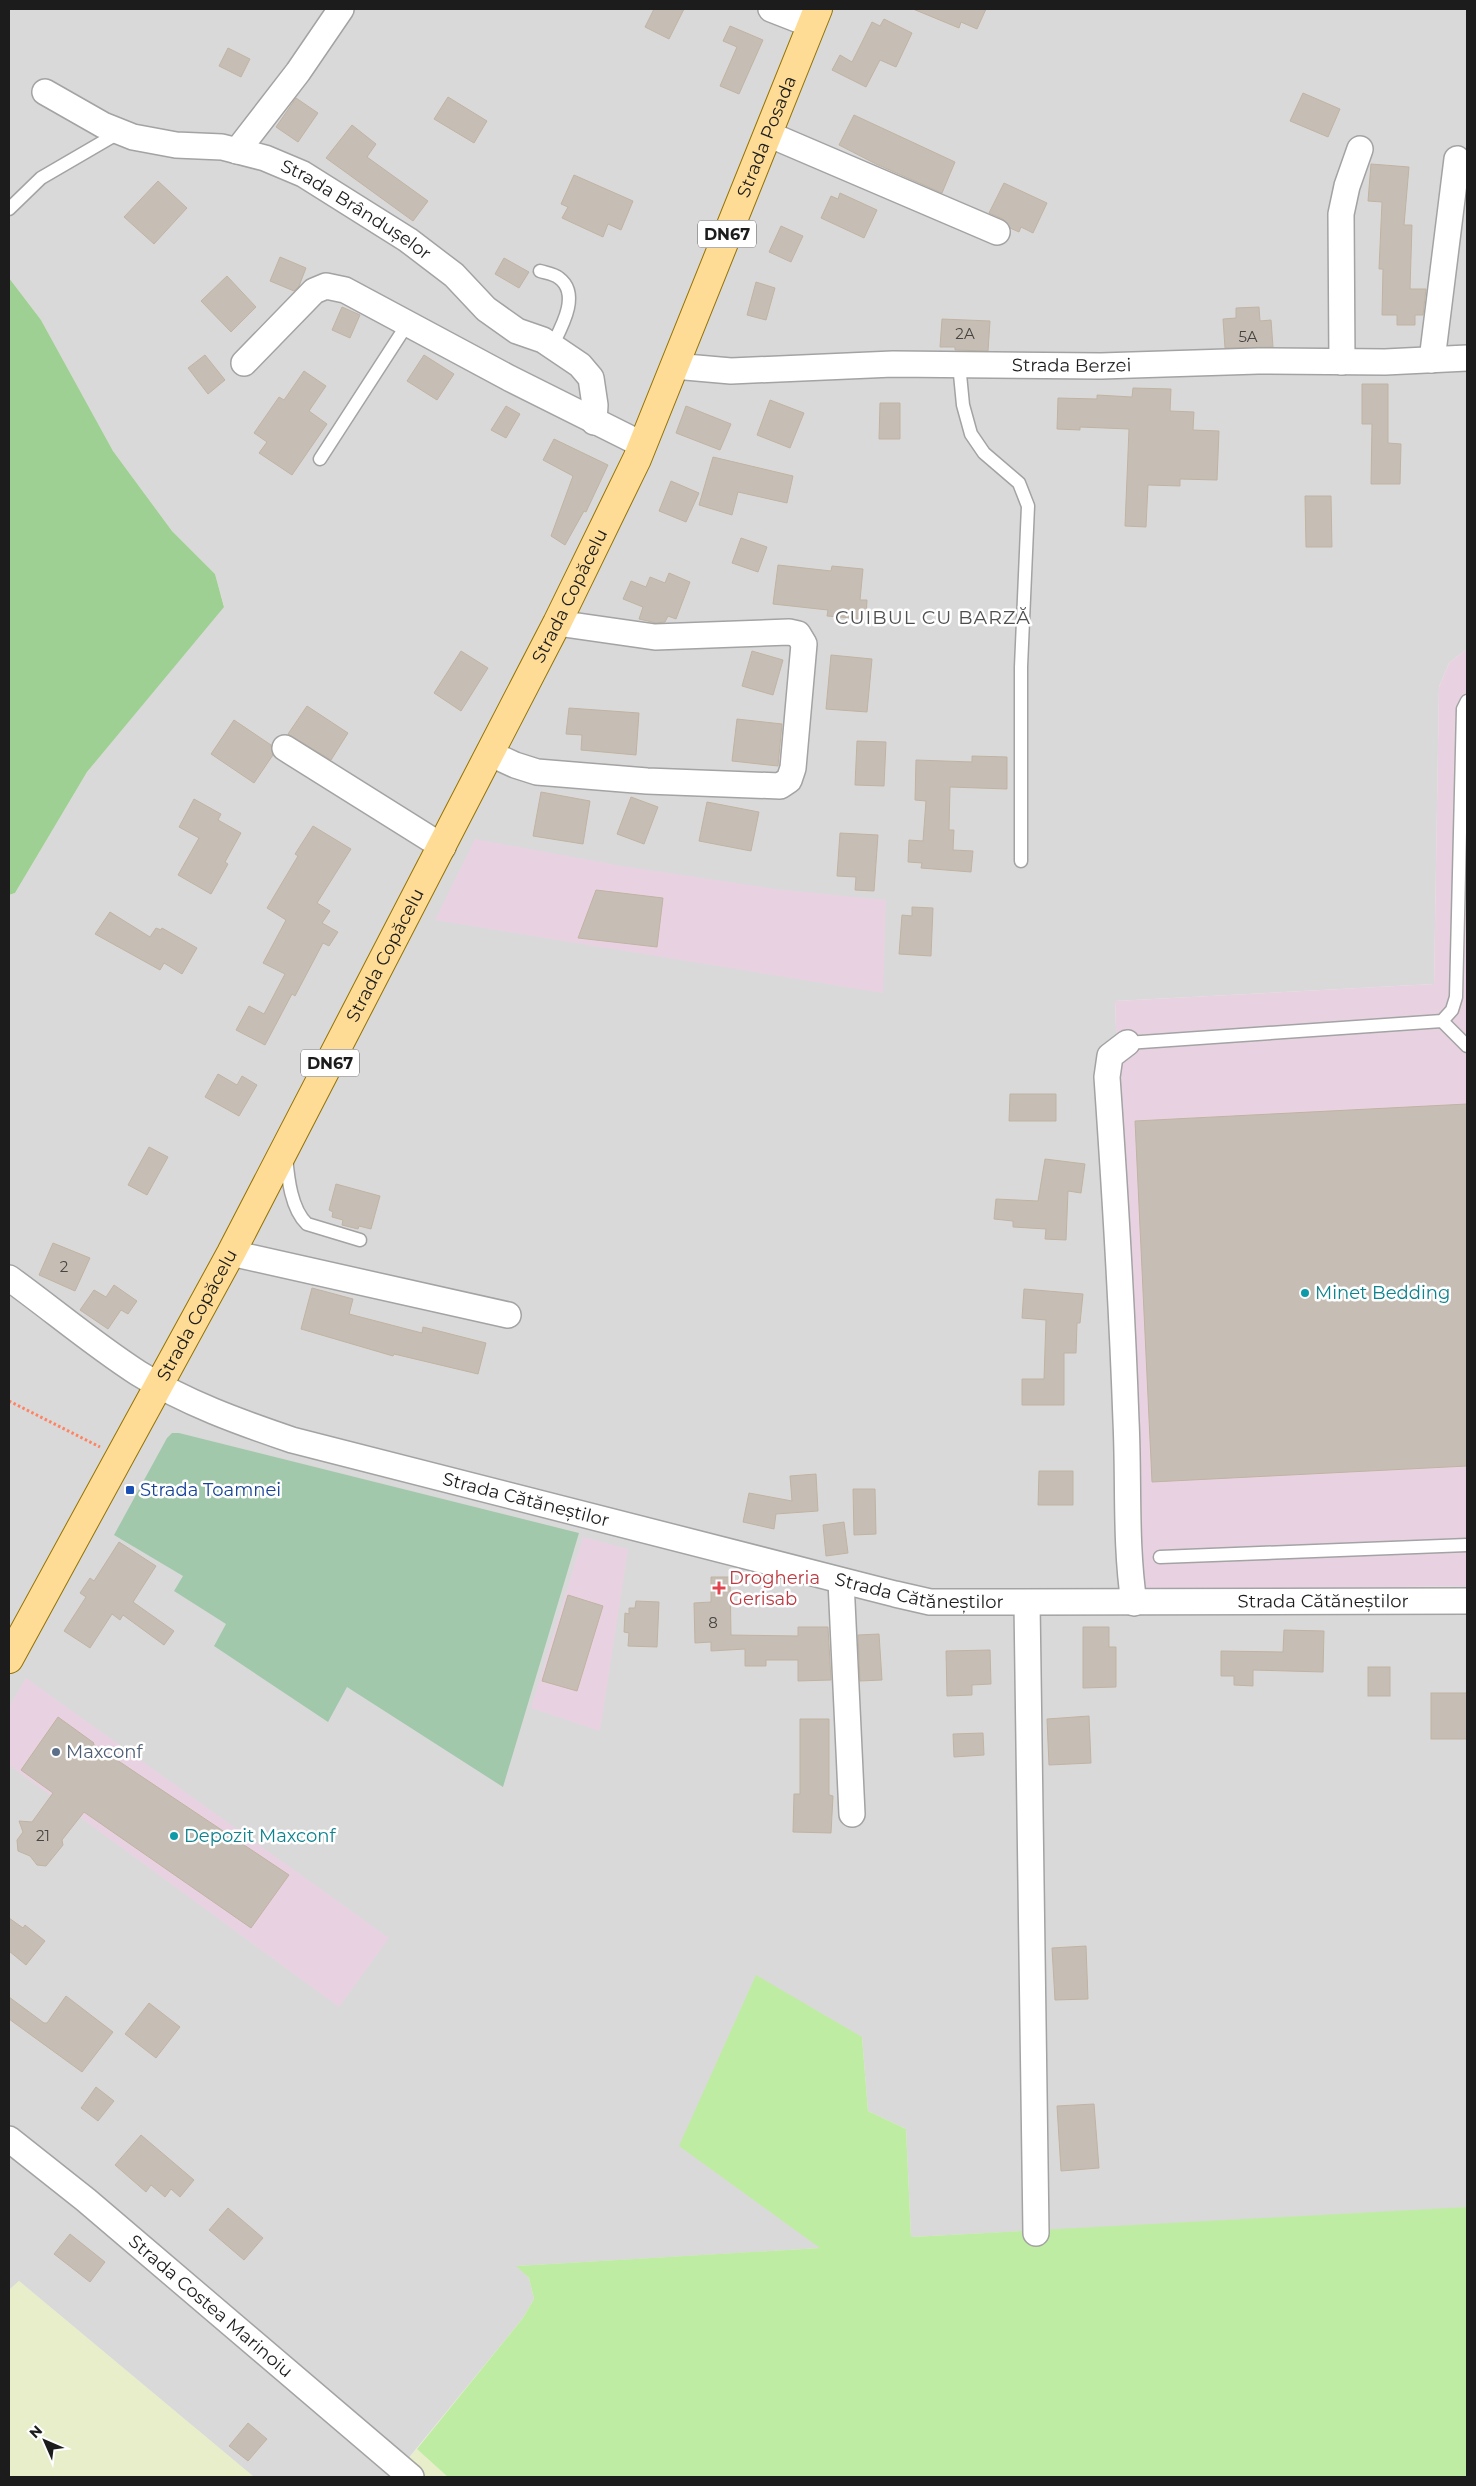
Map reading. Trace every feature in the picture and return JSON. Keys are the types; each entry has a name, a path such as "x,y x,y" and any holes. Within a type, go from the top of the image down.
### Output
{"main road":[{"name":"Strada Posada","path":"640,452 815,17"},
{"name":"Strada Copăcelu","path":"9,1659 231,1253 491,754 640,452"}],"street":[{"path":"236,150 298,72 342,9"},
{"path":"770,9 815,17"},
{"name":"Strada Brândușelor","path":"45,92 103,125 133,137 176,145 222,147 236,150 265,158 303,174 408,240 454,275 486,309 517,330 552,346 580,365 591,378 595,405 594,422"},
{"path":"768,134 997,232"},
{"path":"1342,362 1341,214 1347,186 1360,149"},
{"path":"1432,360 1457,159"},
{"path":"244,363 314,291 326,286 345,290 594,422 640,452"},
{"name":"Strada Berzei","path":"674,366 731,371 772,371 843,365 1101,366 1258,361 1342,362 1467,358"},
{"path":"491,754 515,765 546,773 647,781 780,786 789,780 793,768 804,644 798,634 789,632 655,638 557,623"},
{"path":"285,748 442,847"},
{"path":"1127,1043 1110,1056 1107,1078 1120,1277 1128,1456 1129,1569 1134,1603"},
{"path":"231,1253 508,1315"},
{"path":"9,1278 138,1373 160,1384"},
{"name":"Strada Cătăneștilor","path":"160,1384 207,1408 292,1440 930,1602 1467,1601"},
{"path":"842,1580 852,1814"},
{"path":"1027,1602 1036,2233"},
{"name":"Strada Costea Marinoiu","path":"9,2139 86,2200 411,2477"}],"lane":[{"path":"9,209 41,178 120,132"},
{"path":"540,272 558,277 567,287 568,303 565,318 552,346"},
{"path":"320,459 408,324"},
{"path":"959,364 963,406 971,434 984,452 1019,483 1028,506 1022,668 1022,860"},
{"path":"1127,1043 1442,1021 1452,1010 1456,997 1463,709 1467,701"},
{"path":"1442,1021 1467,1046"},
{"path":"285,1149 288,1177 301,1218 307,1224 360,1240"},
{"path":"1160,1557 1467,1545"}],"path":[{"path":"9,1401 120,1458"}],"shaded area":[{"path":"9,9 1467,9 1467,649 1449,663 1439,687 1434,984 1115,1001 1137,1591 1467,1586 1467,2209 911,2237 906,2129 868,2111 862,2037 821,2248 517,2266 529,2278 534,2299 523,2318 393,2477 254,2477 19,2281 9,2290 9,895 15,893 87,772 224,606 215,574 172,531 113,451 41,320 9,278"},
{"path":"1467,649 1467,1586 1137,1591 1115,1001 1434,984 1439,687 1449,663"},
{"path":"475,839 622,866 775,889 886,900 883,993 435,920"},
{"path":"583,1537 628,1549 600,1731 531,1708"},
{"path":"26,1678 389,1938 339,2007 9,1765 9,1707"}],"green space":[{"path":"9,278 41,320 113,451 172,531 215,574 224,607 87,772 15,893 9,895"},
{"path":"172,1433 179,1433 579,1533 503,1787 347,1687 328,1722 214,1646 226,1624 174,1591 183,1576 114,1535 167,1438"},
{"path":"756,1975 862,2037 868,2111 906,2129 911,2237 1467,2207 1467,2477 448,2477 417,2449 523,2318 534,2299 529,2278 516,2266 820,2248 679,2146"},
{"path":"19,2281 254,2477 9,2477 9,2290"},
{"path":"417,2449 448,2477 393,2477"}],"building":[{"path":"654,9 684,9 669,39 645,27"},
{"path":"913,9 986,9 977,29 961,22 959,28"},
{"path":"884,19 912,33 896,67 880,60 866,87 832,70 840,55 852,62 872,22 880,26"},
{"path":"730,26 763,40 739,94 720,86 737,47 723,41"},
{"path":"228,48 250,59 241,77 219,66"},
{"path":"1303,93 1340,109 1328,137 1290,121"},
{"path":"448,97 487,121 474,143 434,119"},
{"path":"296,98 318,113 298,142 276,127"},
{"path":"854,115 955,162 942,193 876,164 839,145"},
{"path":"352,125 376,144 367,157 428,201 413,221 326,158"},
{"path":"1371,164 1409,167 1404,225 1412,225 1410,289 1426,289 1423,315 1415,315 1415,325 1397,325 1397,315 1382,315 1383,269 1379,269 1382,202 1368,201"},
{"path":"574,175 633,201 621,230 608,224 603,237 562,218 568,207 561,204"},
{"path":"158,181 187,208 154,244 124,217"},
{"path":"1004,183 1047,203 1033,233 1021,227 1019,232 1010,228 1003,219 989,213"},
{"path":"840,193 877,210 864,238 821,218 831,196 838,199"},
{"path":"781,226 803,236 791,262 769,252"},
{"path":"280,257 306,268 299,286 294,291 270,281"},
{"path":"504,258 529,272 519,288 495,274"},
{"path":"227,276 256,307 231,332 201,301"},
{"path":"756,282 775,288 766,320 747,315"},
{"path":"342,307 360,315 350,338 332,330"},
{"path":"1259,307 1260,321 1271,320 1273,347 1225,348 1223,319 1236,318 1236,308"},
{"path":"942,319 990,321 988,351 955,350 955,347 940,347"},
{"path":"205,355 225,380 208,394 188,368"},
{"path":"424,355 454,374 437,400 407,381"},
{"path":"304,371 326,386 309,411 327,424 292,475 259,453 267,442 254,433 279,397 284,400"},
{"path":"1362,384 1388,384 1388,443 1401,444 1400,484 1371,484 1372,424 1362,424"},
{"path":"1133,388 1171,389 1170,411 1194,412 1193,430 1219,431 1217,480 1180,479 1180,486 1148,485 1146,527 1125,526 1129,429 1080,427 1080,430 1057,429 1058,398 1097,399 1097,395 1132,397"},
{"path":"770,400 804,413 790,448 757,435"},
{"path":"880,403 900,403 900,439 879,439"},
{"path":"506,406 520,414 506,438 491,430"},
{"path":"686,406 731,424 720,450 676,433"},
{"path":"554,439 608,465 586,512 584,511 565,545 551,536 573,476 543,460"},
{"path":"713,457 793,476 787,503 738,492 732,515 699,505"},
{"path":"671,481 699,493 686,522 659,511"},
{"path":"1305,496 1331,496 1332,547 1306,547"},
{"path":"741,538 767,547 758,572 732,563"},
{"path":"778,565 831,571 832,566 863,569 860,600 867,600 866,619 827,616 828,610 773,604"},
{"path":"669,573 690,582 676,619 668,616 665,622 656,623 639,619 643,607 623,599 631,581 646,587 650,577 665,583"},
{"path":"461,651 488,668 461,711 434,693"},
{"path":"752,651 783,660 773,695 742,686"},
{"path":"831,655 872,659 867,712 826,709"},
{"path":"307,706 348,733 331,760 288,734"},
{"path":"569,708 639,713 636,755 581,750 582,735 566,734"},
{"path":"737,719 782,724 778,766 732,761"},
{"path":"234,720 271,745 273,755 254,783 211,754"},
{"path":"857,741 886,742 884,786 855,785"},
{"path":"972,756 1007,757 1007,789 950,787 949,830 954,830 953,850 973,851 971,872 921,868 922,863 908,862 909,840 923,841 926,801 915,800 916,760 972,762"},
{"path":"541,792 590,801 583,844 533,836"},
{"path":"631,797 658,807 644,844 617,834"},
{"path":"194,799 221,814 218,820 241,833 225,862 228,864 211,894 178,875 199,838 179,827"},
{"path":"707,802 759,812 751,851 699,841"},
{"path":"313,826 351,849 317,903 330,911 322,923 338,932 329,946 323,943 295,996 292,994 265,1045 236,1030 249,1006 264,1014 285,974 263,963 286,920 267,908 298,856 295,854"},
{"path":"840,833 878,835 874,891 855,890 856,877 837,876"},
{"path":"596,890 663,898 657,947 578,938"},
{"path":"912,907 933,908 931,956 899,954 902,915 912,916"},
{"path":"110,912 150,937 156,928 161,930 162,928 197,948 182,974 164,963 160,970 95,934"},
{"path":"218,1074 237,1085 242,1076 257,1085 239,1116 205,1097"},
{"path":"1010,1094 1056,1094 1056,1121 1009,1121"},
{"name":"Minet Bedding","path":"1467,1104 1467,1466 1152,1482 1135,1121"},
{"path":"149,1147 168,1157 147,1195 128,1185"},
{"path":"1045,1159 1085,1164 1081,1193 1068,1191 1066,1240 1045,1239 1046,1229 1013,1227 1013,1221 994,1219 996,1199 1038,1201"},
{"path":"336,1184 380,1196 371,1229 359,1226 358,1229 342,1225 343,1220 332,1217 333,1212 329,1210"},
{"path":"53,1243 90,1258 75,1291 39,1275"},
{"path":"114,1285 137,1301 128,1314 121,1310 108,1329 80,1310 94,1290 106,1297"},
{"path":"312,1288 353,1299 349,1314 422,1333 423,1327 486,1343 478,1374 394,1354 393,1356 301,1329"},
{"path":"1024,1289 1083,1294 1080,1323 1077,1323 1076,1353 1064,1353 1064,1405 1022,1405 1022,1379 1044,1379 1046,1320 1022,1318"},
{"path":"1039,1471 1073,1471 1073,1505 1038,1505"},
{"path":"816,1474 818,1511 776,1514 774,1529 743,1522 749,1493 792,1501 790,1476"},
{"path":"853,1489 875,1489 876,1534 854,1535"},
{"path":"844,1522 848,1553 826,1556 823,1525"},
{"path":"119,1542 156,1566 133,1602 174,1631 164,1645 123,1615 120,1620 112,1614 90,1648 64,1631 86,1597 80,1593 90,1578 94,1581"},
{"path":"711,1577 730,1577 731,1635 798,1636 798,1627 828,1627 831,1680 798,1681 798,1660 766,1660 766,1666 745,1666 745,1649 711,1651 711,1642 695,1643 694,1603 711,1602"},
{"path":"568,1595 603,1606 577,1691 542,1681"},
{"path":"636,1601 659,1602 657,1647 628,1646 629,1633 624,1632 625,1613 629,1614 629,1608 635,1608"},
{"path":"1083,1627 1109,1627 1109,1647 1116,1647 1116,1687 1083,1688"},
{"path":"1284,1630 1324,1631 1323,1672 1253,1670 1253,1686 1234,1685 1234,1676 1221,1676 1221,1651 1283,1652"},
{"path":"879,1634 882,1680 860,1681 858,1635"},
{"path":"990,1650 991,1684 972,1685 972,1695 947,1696 946,1651"},
{"path":"1368,1667 1390,1667 1390,1696 1368,1696"},
{"path":"1431,1693 1467,1693 1467,1739 1431,1739"},
{"path":"1089,1716 1091,1763 1049,1765 1047,1719"},
{"name":"Depozit Maxconf","path":"58,1717 93,1744 289,1875 251,1928 84,1812 62,1840 63,1845 46,1866 37,1865 30,1856 18,1851 17,1840 23,1832 19,1821 32,1822 53,1793 21,1770"},
{"path":"800,1719 829,1719 829,1795 833,1796 831,1833 793,1832 794,1794 800,1794"},
{"path":"983,1733 984,1755 954,1757 953,1734"},
{"path":"9,1918 23,1928 25,1925 45,1941 26,1965 9,1951"},
{"path":"1086,1946 1088,1999 1055,2000 1052,1948"},
{"path":"66,1996 113,2032 82,2072 9,2019 9,1997 44,2023 47,2023"},
{"path":"149,2003 180,2027 156,2058 125,2034"},
{"path":"96,2087 114,2101 98,2121 81,2108"},
{"path":"1094,2104 1099,2168 1061,2171 1057,2106"},
{"path":"141,2135 194,2180 180,2197 171,2189 165,2197 151,2185 146,2192 115,2165"},
{"path":"228,2208 263,2238 244,2260 209,2230"},
{"path":"70,2234 105,2262 90,2282 54,2254"},
{"path":"248,2423 267,2439 248,2461 229,2446"}],"place":[{"name":"Minet Bedding","path":"1305,1293"},
{"name":"Strada Toamnei","path":"130,1490"},
{"name":"Drogheria Gerisab","path":"719,1588"},
{"name":"Maxconf","path":"56,1752"},
{"name":"Depozit Maxconf","path":"174,1836"}],"district":[{"name":"CUIBUL CU BARZĂ","path":"933,617"}]}
